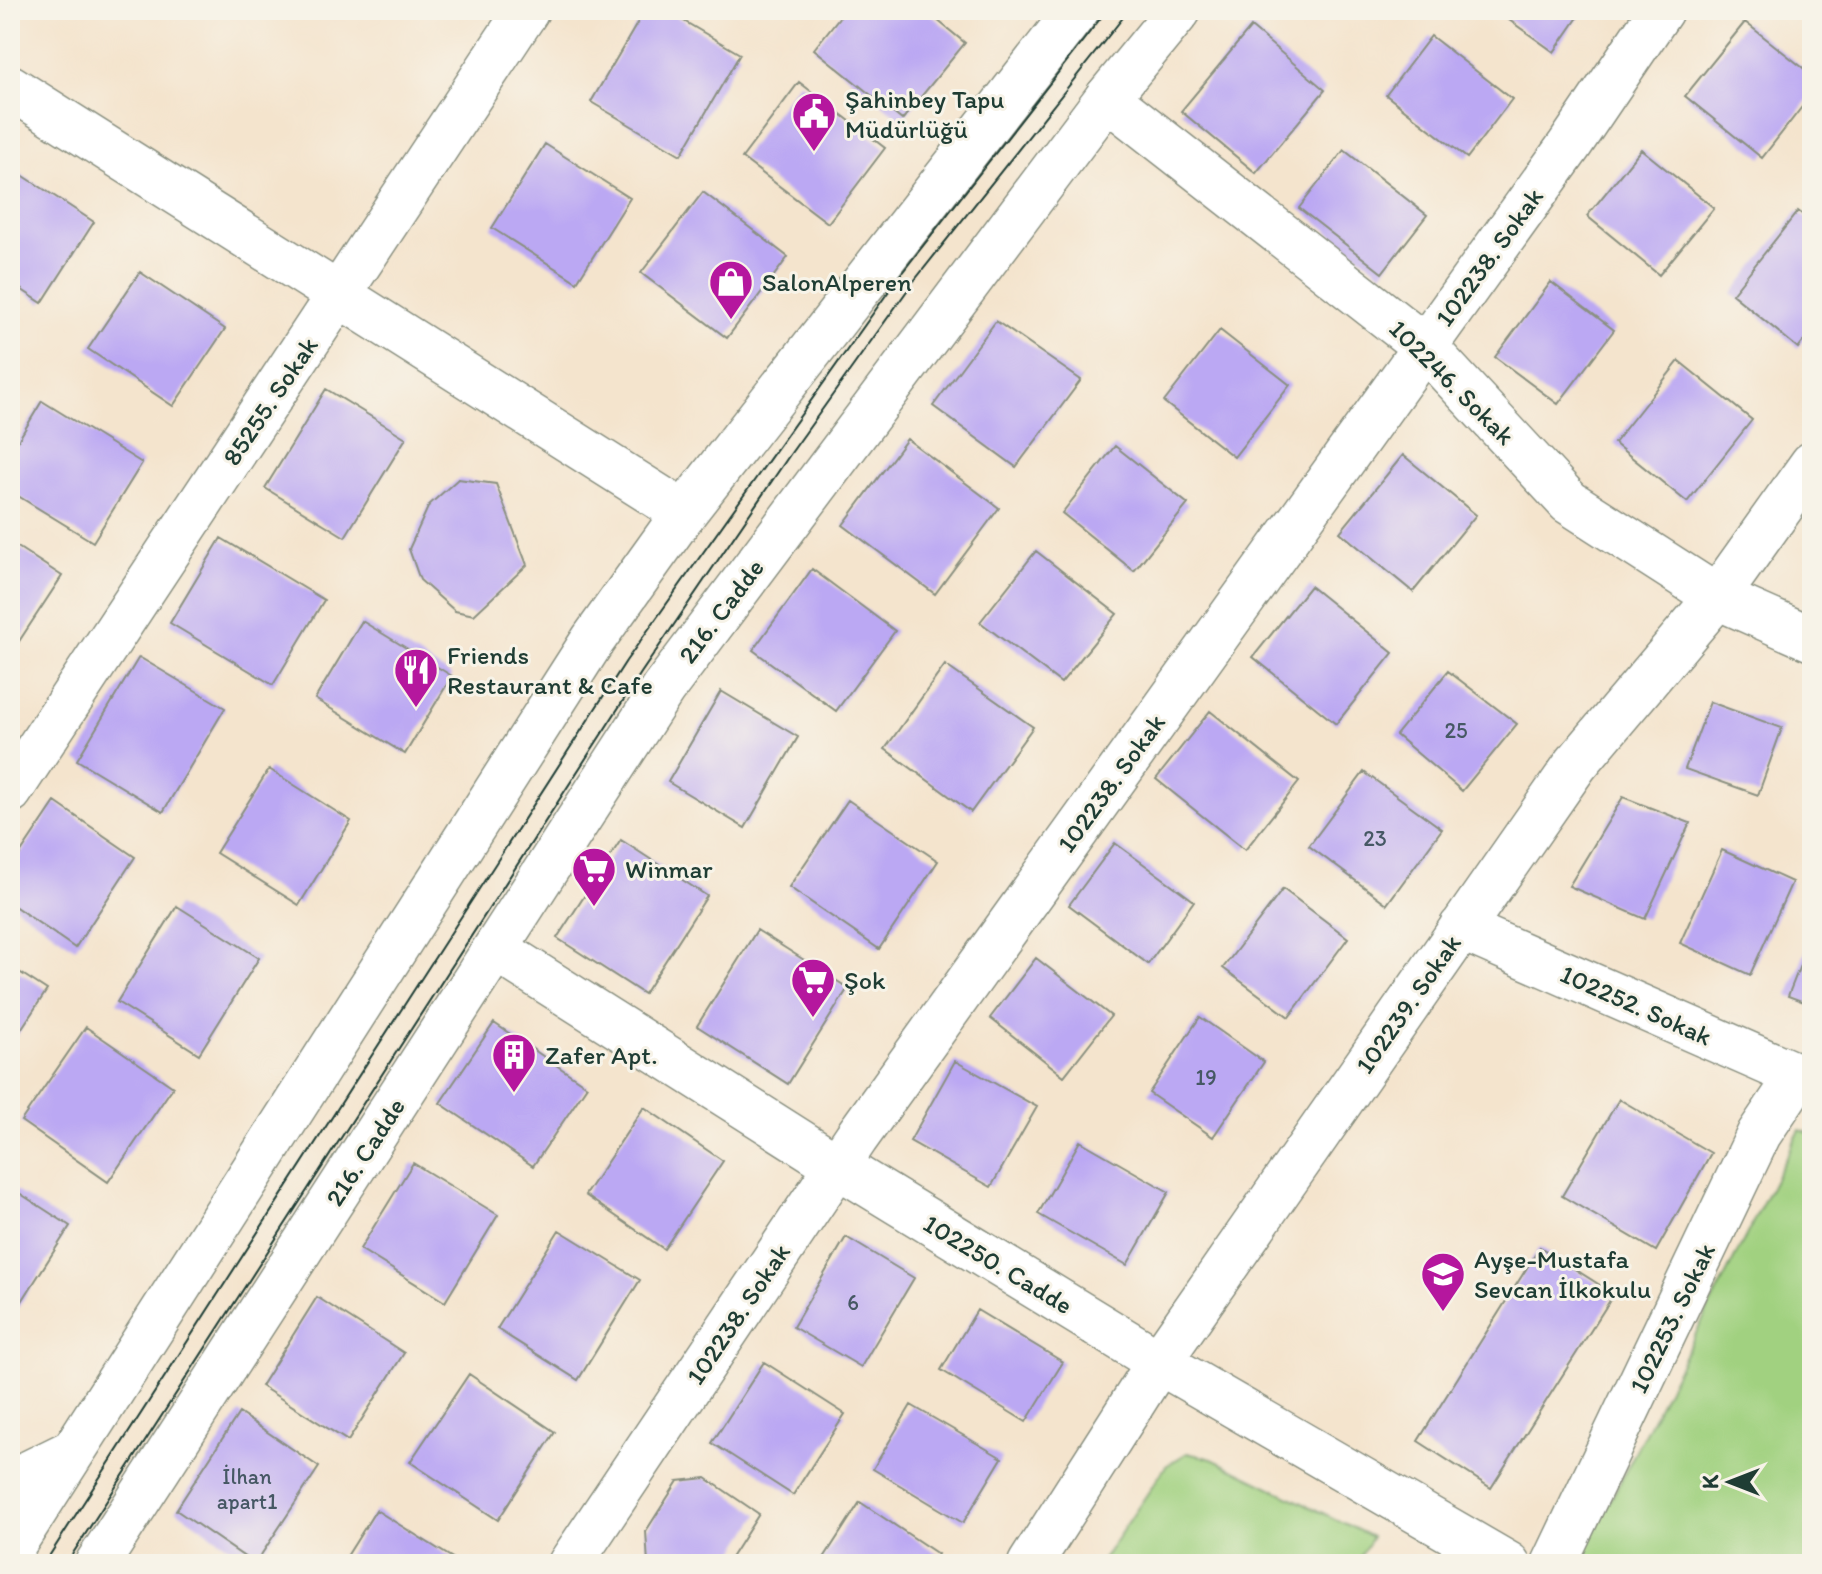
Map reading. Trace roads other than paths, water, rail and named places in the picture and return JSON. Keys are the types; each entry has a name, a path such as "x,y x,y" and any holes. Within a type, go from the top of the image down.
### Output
{"street":[{"name":"85255. Sokak","path":"10,791 527,10"},
{"path":"10,1550 593,640 684,513 1077,10"},
{"name":"216. Cadde","path":"97,1564 663,689 1107,98 1179,10"},
{"name":"102238. Sokak","path":"570,1564 838,1166 1569,146 1661,10"},
{"path":"10,87 684,513"},
{"name":"102246. Sokak","path":"1107,98 1424,346 1569,502 1717,597 1812,639"},
{"name":"102239. Sokak","path":"1030,1564 1159,1362 1576,764 1717,597 1812,464"},
{"name":"102252. Sokak","path":"1461,928 1805,1079"},
{"name":"102250. Cadde","path":"496,949 838,1166 1159,1362 1508,1564"},
{"name":"102253. Sokak","path":"1554,1564 1759,1134 1805,1079"},
{"path":"10,1482 71,1452"}],"tram line":[{"path":"44,1564 626,661 901,274 1107,10"},
{"path":"66,1564 641,673 791,453 914,281 1129,10"}],"place":[{"name":"Şahinbey Tapu Müdürlüğü","path":"814,153"},
{"name":"SalonAlperen","path":"731,321"},
{"name":"Friends Restaurant & Cafe","path":"416,709"},
{"name":"Winmar","path":"594,908"},
{"name":"Şok","path":"813,1019"},
{"name":"Zafer Apt.","path":"514,1094"},
{"name":"Ayşe-Mustafa Sevcan İlkokulu","path":"1443,1313"}]}
